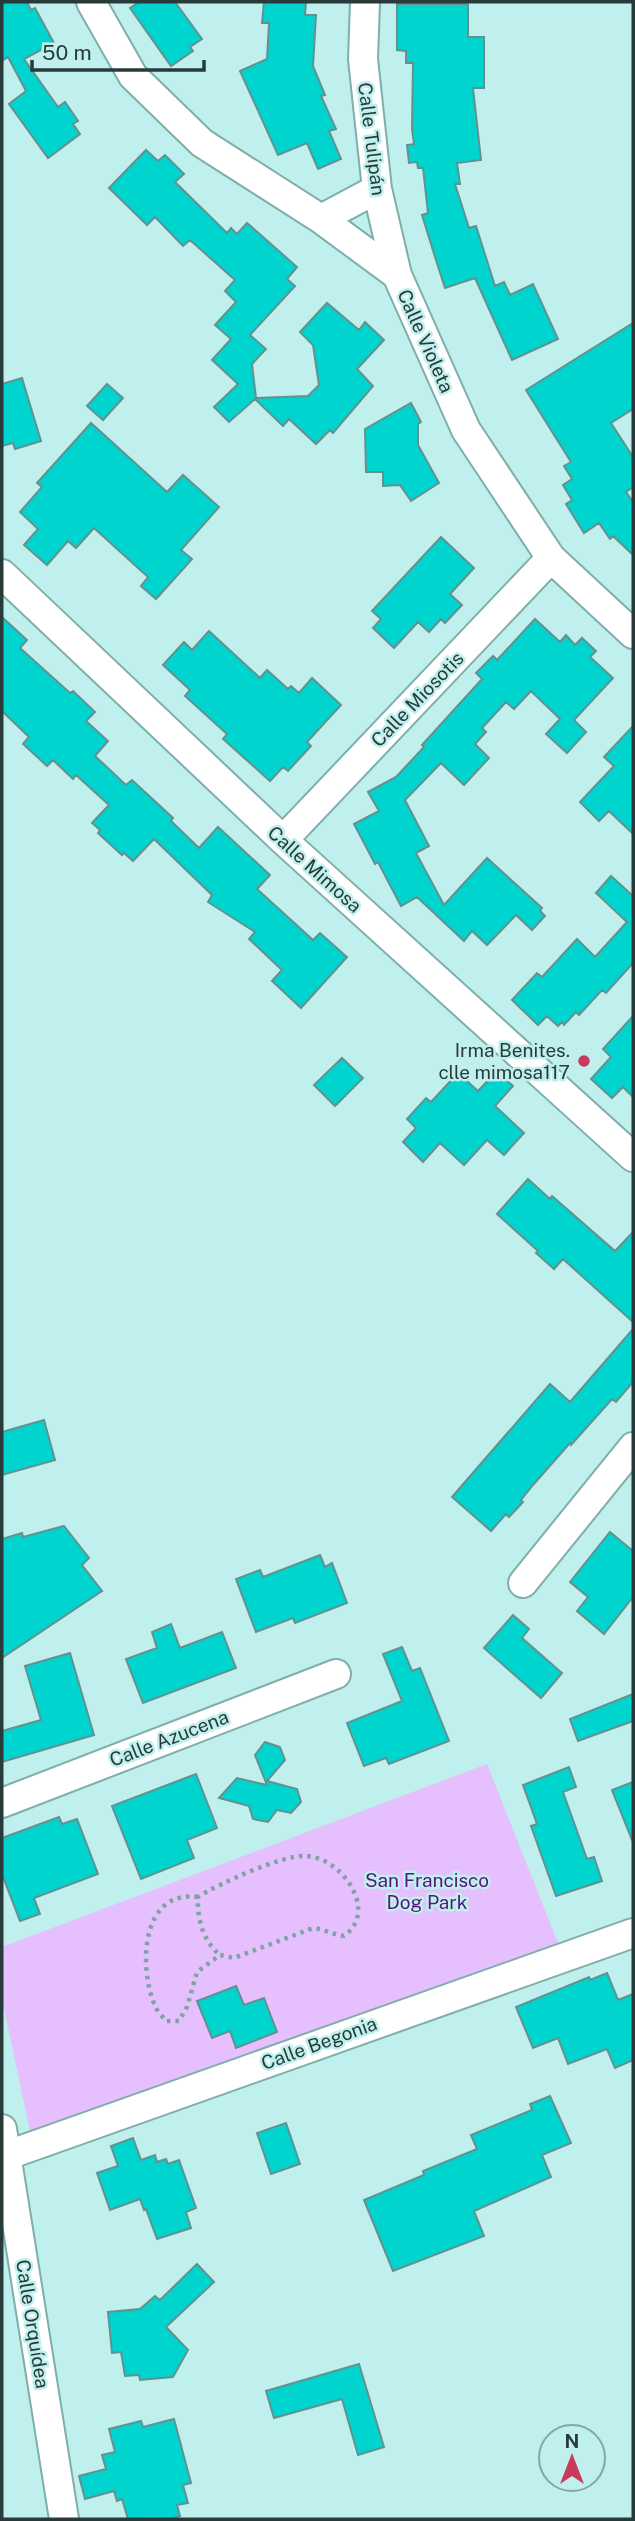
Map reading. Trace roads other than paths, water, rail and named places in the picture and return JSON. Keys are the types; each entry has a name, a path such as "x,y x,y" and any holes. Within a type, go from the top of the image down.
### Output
{"street":[{"name":"Calle Violeta","path":"92,2 133,76 202,143 321,219 397,275 466,430 551,558 633,634"},
{"name":"Calle Tulipán","path":"365,2 363,59 377,189 397,275"},
{"path":"321,219 377,189"},
{"name":"Calle Miosotis","path":"282,840 551,558"},
{"name":"Calle Mimosa","path":"2,574 282,840 633,1157"},
{"path":"523,1583 633,1447"},
{"name":"Calle Azucena","path":"2,1803 336,1674"},
{"name":"Calle Begonia","path":"4,2142 633,1933"},
{"name":"Calle Orquídea","path":"4,2142 64,2519"}],"place":[{"name":"Irma Benites. clle mimosa117","path":"584,1061"}],"park label":[{"name":"San Francisco Dog Park","path":"427,1891"}]}
